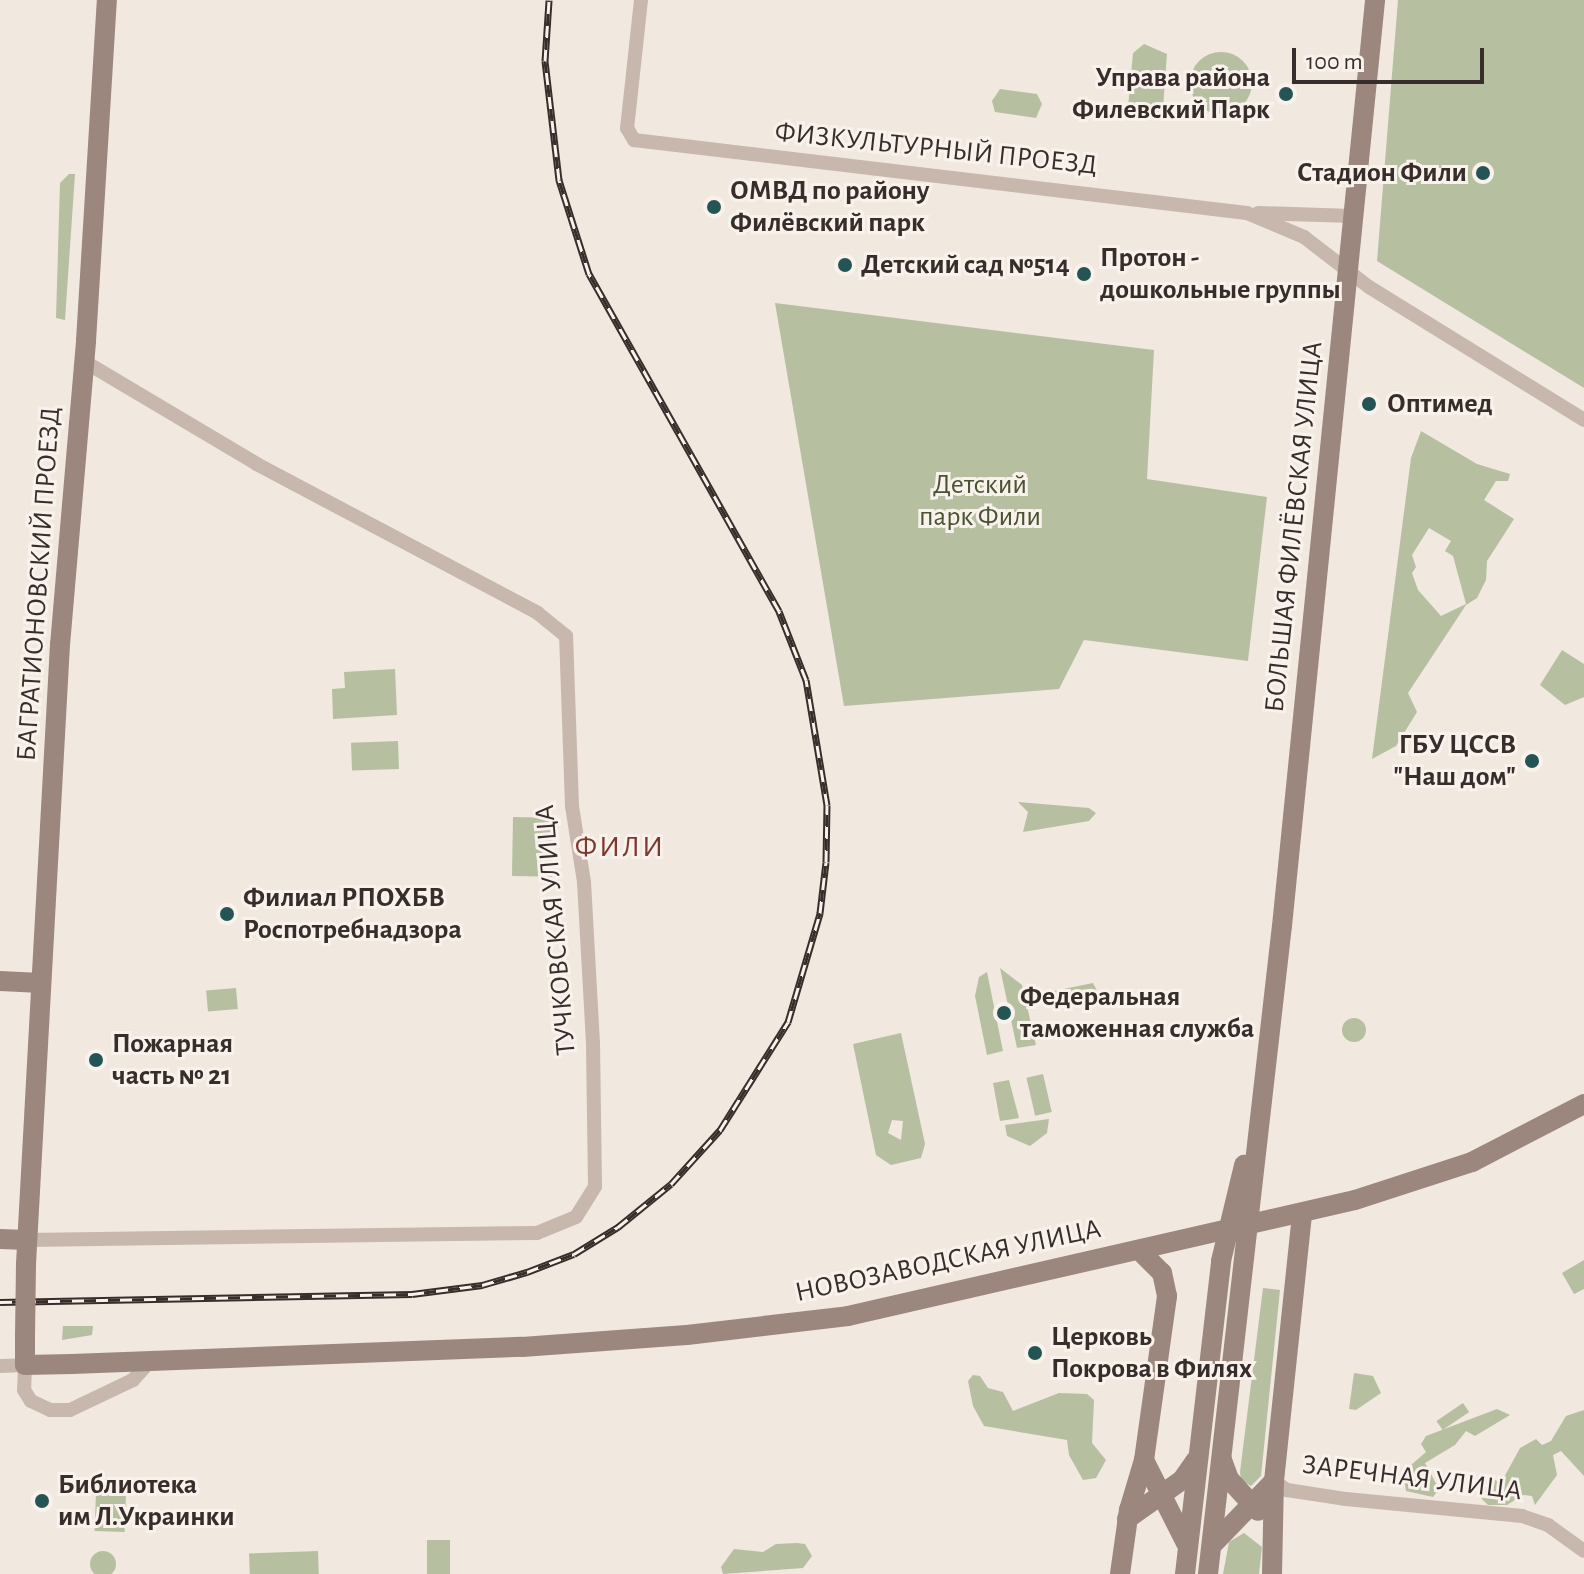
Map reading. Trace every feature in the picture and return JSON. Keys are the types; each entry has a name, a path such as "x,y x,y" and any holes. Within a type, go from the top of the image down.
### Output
{"street":[{"name":"БАГРАТИОНОВСКИЙ ПРОЕЗД","path":"25,1365 27,1240 61,633 85,362 107,0"},
{"name":"ФИЗКУЛЬТУРНЫЙ ПРОЕЗД","path":"641,0 627,128 634,140 649,146 1106,192 1247,213 1353,216"},
{"name":"БОЛЬШАЯ ФИЛЁВСКАЯ УЛИЦА","path":"1185,1574 1199,1453 1267,1059 1375,0"},
{"name":"ФИЗКУЛЬТУРНЫЙ ПРОЕЗД","path":"1247,213 1304,237 1347,270 1584,420"},
{"name":"ТУЧКОВСКАЯ УЛИЦА","path":"27,1240 537,1233 576,1217 595,1186 593,1043 584,882 572,806 566,636 538,613 257,464 85,362"},
{"path":"0,981 41,983"},
{"name":"НОВОЗАВОДСКАЯ УЛИЦА","path":"0,1366 154,1357 522,1347 687,1335 848,1316 1302,1215 1472,1162 1584,1104"},
{"path":"1272,1574 1274,1481 1302,1215"},
{"name":"БОЛЬШАЯ ФИЛЁВСКАЯ УЛИЦА","path":"1209,1564 1222,1456 1239,1229"},
{"path":"0,1239 27,1240"},
{"path":"1120,1574 1126,1529 1144,1460 1167,1287 1162,1273 1139,1250"},
{"path":"25,1365 24,1390 31,1401 50,1410 70,1410 133,1380 154,1357"},
{"path":"1126,1529 1187,1475 1199,1453"},
{"path":"1222,1456 1229,1479 1250,1502 1274,1540"},
{"path":"1144,1460 1180,1526 1187,1551"},
{"path":"1209,1564 1226,1525 1274,1481"},
{"name":"ЗАРЕЧНАЯ УЛИЦА","path":"1274,1481 1287,1490 1522,1516 1548,1525 1584,1551"},
{"path":"1126,1529 1146,1514 1164,1514 1180,1526"},
{"path":"1226,1525 1243,1519 1260,1523 1274,1540"}],"green space":[{"name":"Стадион Фили","path":"1398,0 1584,0 1584,388 1377,261"},
{"path":"1144,44 1167,54 1163,108 1152,118 1128,107 1133,53"},
{"path":"1215,52 1227,52 1243,61 1250,71 1250,95 1243,105 1227,114 1215,114 1195,100 1190,89 1190,77 1204,57"},
{"path":"1000,89 1037,94 1042,104 1036,118 995,112 992,101"},
{"path":"69,174 75,174 65,320 56,318 60,183"},
{"name":"Детский парк Фили","path":"775,303 1154,350 1147,479 1267,497 1248,661 1084,640 1059,689 844,706"},
{"path":"1421,431 1477,464 1510,474 1508,481 1496,481 1484,500 1514,519 1487,561 1486,580 1477,598 1466,605 1408,693 1417,712 1396,746 1372,759 1411,458","holes":["1429,528 1451,541 1445,551 1453,556 1466,604 1441,616 1418,590 1412,573 1416,567 1412,555"]},
{"path":"1562,650 1584,664 1584,697 1565,705 1540,685"},
{"path":"395,669 397,715 333,719 332,689 345,688 344,672"},
{"path":"398,741 399,769 352,771 351,743"},
{"path":"1018,802 1089,808 1096,813 1089,821 1023,832 1028,812"},
{"path":"513,817 553,818 552,877 512,876"},
{"path":"1000,968 1022,985 1036,1045 1017,1048"},
{"path":"987,972 1003,1051 987,1055 975,996 979,977"},
{"path":"1093,983 1099,995 1043,1006 1044,993"},
{"path":"236,988 238,1009 208,1012 206,991"},
{"path":"1354,1018 1362,1022 1366,1030 1362,1038 1354,1042 1346,1038 1342,1030 1346,1022"},
{"path":"901,1033 925,1144 921,1158 891,1165 876,1155 853,1044","holes":["892,1120 903,1121 901,1140 888,1133"]},
{"path":"1043,1074 1052,1112 1035,1116 1026,1078"},
{"path":"1009,1080 1019,1118 1000,1121 993,1083"},
{"path":"1049,1119 1047,1133 1030,1146 1007,1136 1005,1125"},
{"path":"1584,1260 1584,1289 1574,1294 1562,1273"},
{"path":"1263,1288 1280,1290 1261,1476 1251,1486 1241,1480 1240,1472"},
{"path":"63,1326 93,1326 92,1335 62,1340"},
{"path":"1354,1373 1373,1376 1381,1393 1356,1410 1349,1409"},
{"path":"973,1375 980,1376 988,1388 1003,1392 1013,1411 1059,1393 1087,1394 1094,1400 1092,1443 1106,1460 1096,1478 1083,1480 1069,1455 1067,1440 984,1426 973,1406 968,1381"},
{"path":"1463,1403 1469,1412 1443,1430 1436,1421"},
{"path":"1497,1409 1510,1415 1475,1436 1466,1431 1455,1445 1425,1463 1439,1489 1433,1497 1406,1491 1403,1472 1426,1452 1421,1444 1426,1436"},
{"path":"1584,1410 1584,1476 1561,1451 1553,1455 1557,1475 1535,1505 1532,1496 1523,1495 1507,1505 1488,1505 1482,1499 1477,1481 1483,1474 1501,1483 1520,1448 1536,1439 1542,1445 1551,1441 1566,1416"},
{"path":"96,1492 126,1493 125,1532 95,1531"},
{"path":"1244,1533 1262,1547 1259,1574 1223,1574 1229,1542"},
{"path":"427,1540 450,1540 450,1574 427,1574"},
{"path":"776,1544 805,1544 812,1556 803,1568 723,1574 721,1567 734,1549 763,1552"},
{"path":"103,1551 112,1555 116,1564 112,1573 103,1577 94,1573 90,1564 94,1555"},
{"path":"318,1551 319,1574 250,1574 249,1553"}],"railway":[{"path":"0,1302 412,1294 482,1285 527,1272 574,1254 618,1227 671,1184 720,1130 788,1022 820,913 826,862 827,805 806,680 779,611 589,274 559,180 545,61 549,0"}],"place":[{"name":"Управа района Филевский Парк","path":"1286,94"},
{"name":"Стадион Фили","path":"1483,173"},
{"name":"ОМВД по району Филёвский парк","path":"714,207"},
{"name":"Детский сад №514","path":"845,265"},
{"name":"Протон - дошкольные группы","path":"1084,274"},
{"name":"Оптимед","path":"1369,404"},
{"name":"ГБУ ЦССВ \"Наш дом\"","path":"1532,761"},
{"name":"Филиал РПОХБВ Роспотребнадзора","path":"227,914"},
{"name":"Федеральная таможенная служба","path":"1004,1013"},
{"name":"Пожарная часть № 21","path":"96,1060"},
{"name":"Церковь Покрова в Филях","path":"1035,1353"},
{"name":"Библиотека им Л.Украинки","path":"42,1501"}],"district":[{"name":"ФИЛИ","path":"620,847"}]}
